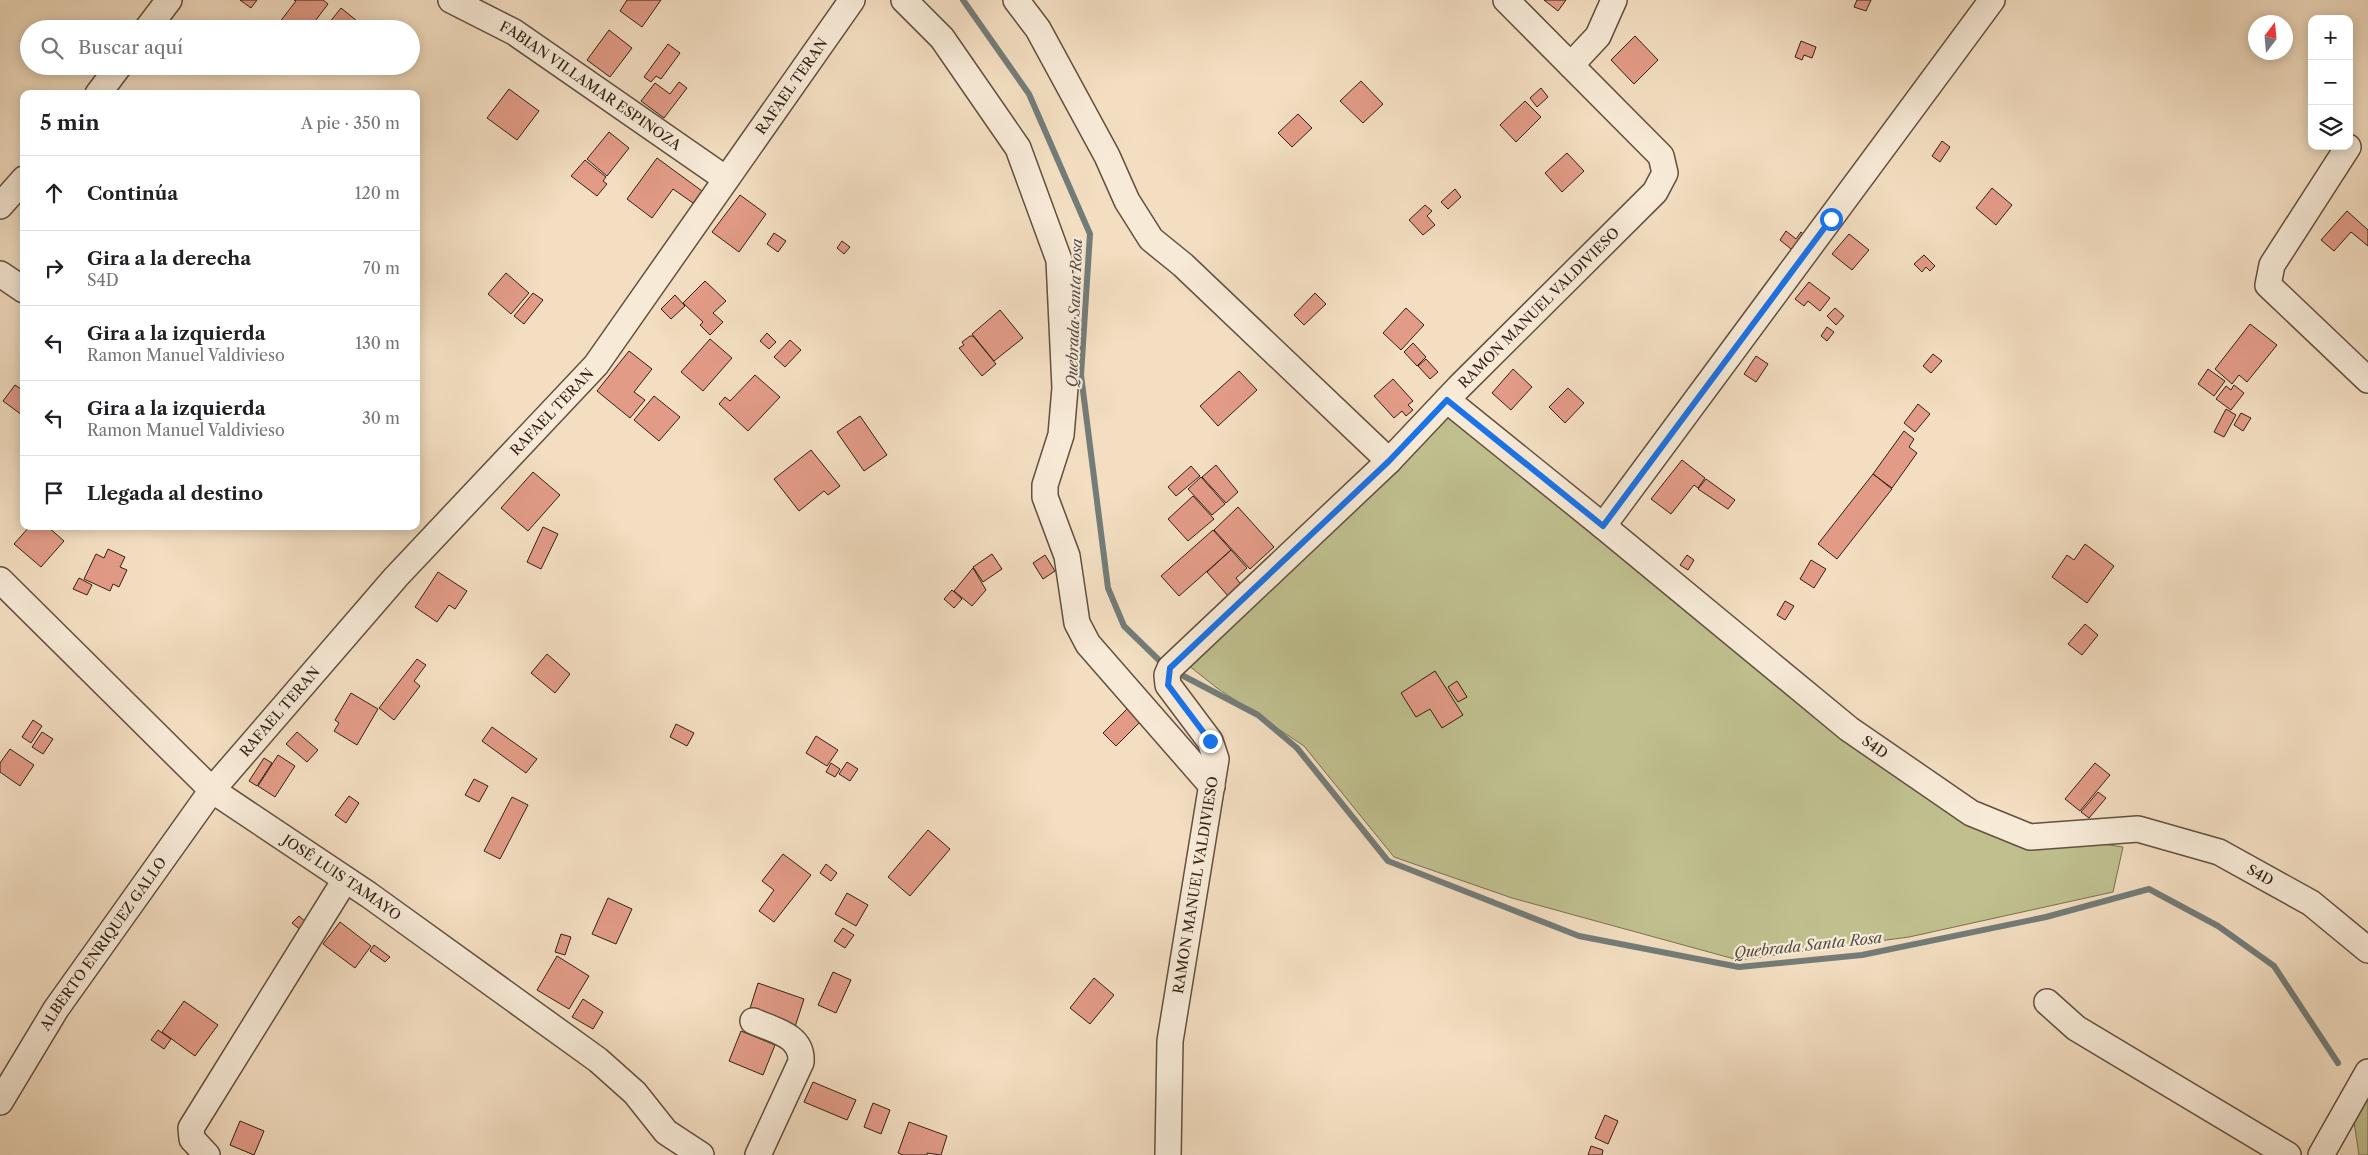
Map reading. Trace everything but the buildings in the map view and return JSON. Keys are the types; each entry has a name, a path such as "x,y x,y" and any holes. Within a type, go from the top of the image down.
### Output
{"street":[{"path":"154,20 169,0"},
{"name":"FABIAN VILLAMAR ESPINOZA","path":"451,0 514,32 726,179"},
{"name":"RAFAEL TERAN","path":"212,790 396,577 596,365 852,0"},
{"path":"904,0 942,38 1018,148 1059,260 1065,388 1061,435 1045,485 1045,497 1067,556 1077,623 1088,644 1212,786"},
{"path":"1016,0 1038,29 1107,156 1127,201 1151,239 1183,264 1389,461"},
{"name":"RAMON MANUEL VALDIVIESO","path":"1168,1155 1170,1041 1216,759 1210,741 1168,685 1170,668 1389,461 1447,400 1655,192 1665,173 1661,156 1506,0"},
{"path":"1571,65 1598,36 1614,0"},
{"path":"1603,526 1992,0"},
{"path":"101,90 112,75"},
{"path":"2347,150 2272,265 2268,285 2368,380"},
{"path":"0,206 20,184"},
{"path":"0,274 20,287"},
{"name":"S4D","path":"1447,400 1849,729 1971,812 2030,837 2138,829 2219,852 2311,903 2368,950"},
{"name":"JOSÉ LUIS TAMAYO","path":"0,580 212,790 345,880 598,1060 635,1094 666,1132 701,1155"},
{"name":"ALBERTO ENRIQUEZ GALLO","path":"0,1102 56,1009 212,790"},
{"path":"207,1155 192,1139 192,1128 345,880"},
{"path":"2047,1002 2076,1028 2288,1155"},
{"path":"754,1021 793,1039 799,1046 802,1054 801,1062 758,1155"},
{"path":"2321,1155 2368,1072"}],"green space":[{"path":"1447,414 1971,824 2123,847 2113,892 1909,937 1738,960 1512,898 1394,857 1304,746 1217,688 1188,665"},
{"path":"2368,1097 2368,1155 2359,1155 2354,1122"}],"waterway":[{"name":"Quebrada Santa Rosa","path":"963,0 1029,94 1090,234 1081,375 1108,588 1124,626 1165,666"},
{"name":"Quebrada Santa Rosa","path":"1174,671 1258,715 1297,748 1388,861 1579,936 1739,967 1862,955 2046,917 2149,889 2218,926 2274,966 2338,1063"}],"route":[{"path":"1210,741 1168,685 1167,675 1170,668 1389,461 1447,400 1603,526 1831,219"}]}
